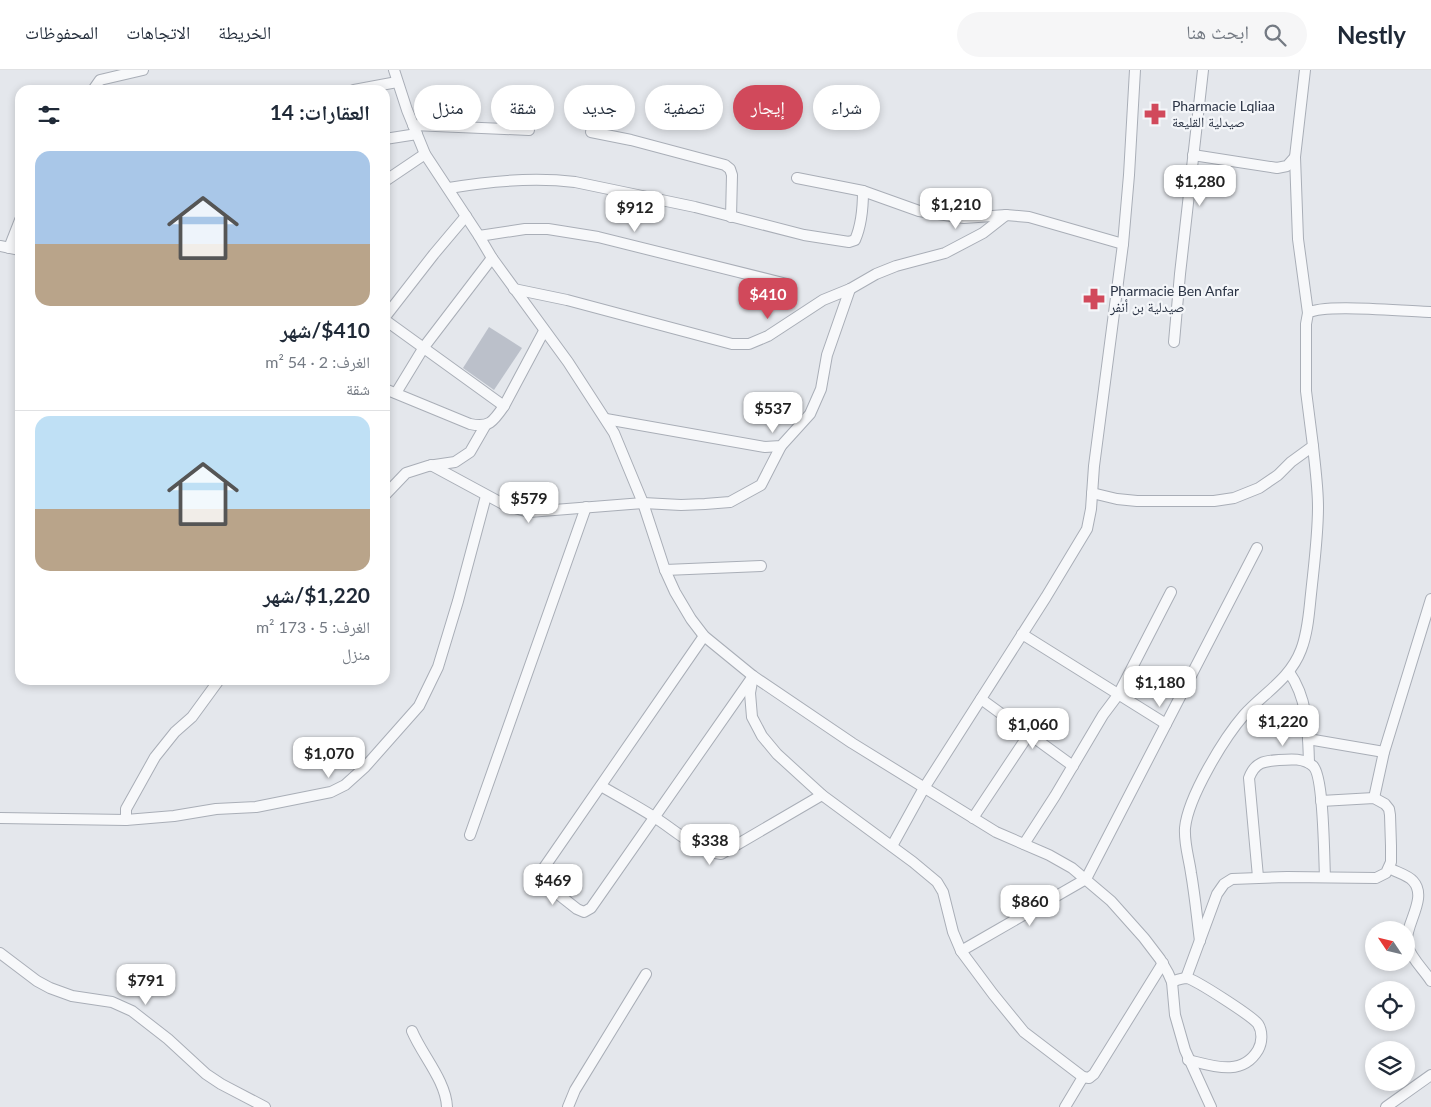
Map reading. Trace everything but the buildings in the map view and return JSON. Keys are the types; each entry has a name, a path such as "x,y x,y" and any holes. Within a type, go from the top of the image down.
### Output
{"street":[{"path":"96,85 100,80 143,70"},
{"path":"394,70 414,126"},
{"path":"892,846 924,788 981,700 1086,529 1123,244 1135,70"},
{"path":"1174,342 1193,155 1204,70"},
{"path":"1200,941 1191,871 1186,851 1185,828 1192,800 1216,757 1242,717 1283,679 1301,650 1305,638 1316,554 1318,506 1314,446 1306,390 1306,324 1308,313 1298,239 1295,157 1305,70"},
{"path":"381,85 397,82"},
{"path":"390,137 414,129"},
{"path":"415,130 425,154 480,236 492,258 568,362 614,432 643,503 665,570 675,592 704,636 753,676 852,743 996,832 1049,855 1072,868 1111,901 1163,963 1172,982 1175,1015 1188,1060 1211,1107"},
{"path":"591,132 632,140 724,164 730,169 732,175 731,217"},
{"path":"390,178 425,154"},
{"path":"1193,155 1277,168 1287,166 1295,157"},
{"path":"797,178 863,191 919,211 964,218 1006,215 1029,217 1123,244"},
{"path":"448,188 522,180 559,180 588,184 686,205 804,235 843,242 855,240 863,210 863,191"},
{"path":"514,289 660,324 732,344 749,344 768,336 823,300 850,289 876,274 896,266 945,254 983,232 1006,215"},
{"path":"390,312 434,254 466,216"},
{"path":"4,247 15,228"},
{"path":"480,236 525,229 548,229 590,235 787,284"},
{"path":"396,393 424,347 492,258"},
{"path":"431,465 486,496 505,505 529,512 643,503 681,505 730,502 761,485 781,446 810,414 821,389 826,355 850,289"},
{"path":"1308,313 1319,309 1431,312"},
{"path":"390,323 504,406"},
{"path":"390,490 406,473 431,465 455,462 470,452 485,426 495,418 504,406 544,331"},
{"path":"390,391 470,424 485,426"},
{"path":"606,419 765,447 781,446"},
{"path":"1092,493 1117,500 1138,501 1214,501 1234,498 1259,488 1314,446"},
{"path":"0,818 126,820 174,816 216,809 256,807 331,792 345,785 371,760 419,706 438,667 486,496"},
{"path":"470,835 586,507"},
{"path":"961,951 1086,879 1257,548"},
{"path":"665,570 761,566"},
{"path":"1024,844 1103,715 1118,694 1171,592"},
{"path":"1374,798 1384,752 1431,599"},
{"path":"1022,634 1166,724"},
{"path":"704,636 541,872 540,879 544,883 578,909 584,912 591,908 753,676"},
{"path":"1289,672 1296,682 1303,700 1308,723 1308,763"},
{"path":"753,676 750,693 756,727 777,754 822,795 929,874 941,887 953,932 961,951 992,994 1024,1032 1083,1077 1089,1078 1094,1074 1163,963"},
{"path":"126,820 126,810 156,757 175,732 192,717 215,685"},
{"path":"981,700 1073,766"},
{"path":"973,818 1029,734"},
{"path":"1308,739 1384,752"},
{"path":"1258,878 1249,778 1252,771 1262,761 1291,759 1308,763 1314,766 1317,772 1321,801 1325,877"},
{"path":"601,786 710,853 721,854 822,795"},
{"path":"1186,978 1213,903 1224,884 1232,879 1376,878 1386,873 1391,862 1390,815 1385,804 1374,798 1321,801"},
{"path":"1389,868 1413,881 1418,891 1407,943 1410,951 1431,981"},
{"path":"0,953 37,981 50,988 72,996 112,1002 132,1011 168,1039 206,1074 265,1107"},
{"path":"568,1107 574,1090 646,974"},
{"path":"1172,982 1186,978 1197,982 1258,1024 1262,1036 1260,1046 1255,1055 1246,1064 1219,1067 1188,1060"},
{"path":"412,1031 416,1042 442,1085 447,1098 447,1107"},
{"path":"1386,1107 1431,1074"},
{"path":"1065,1107 1083,1077"}],"place":[{"name":"Pharmacie Lqliaa صيدلية القليعة","path":"1155,114"},
{"name":"Pharmacie Ben Anfar صيدلية بن أنفر","path":"1094,299"}]}
